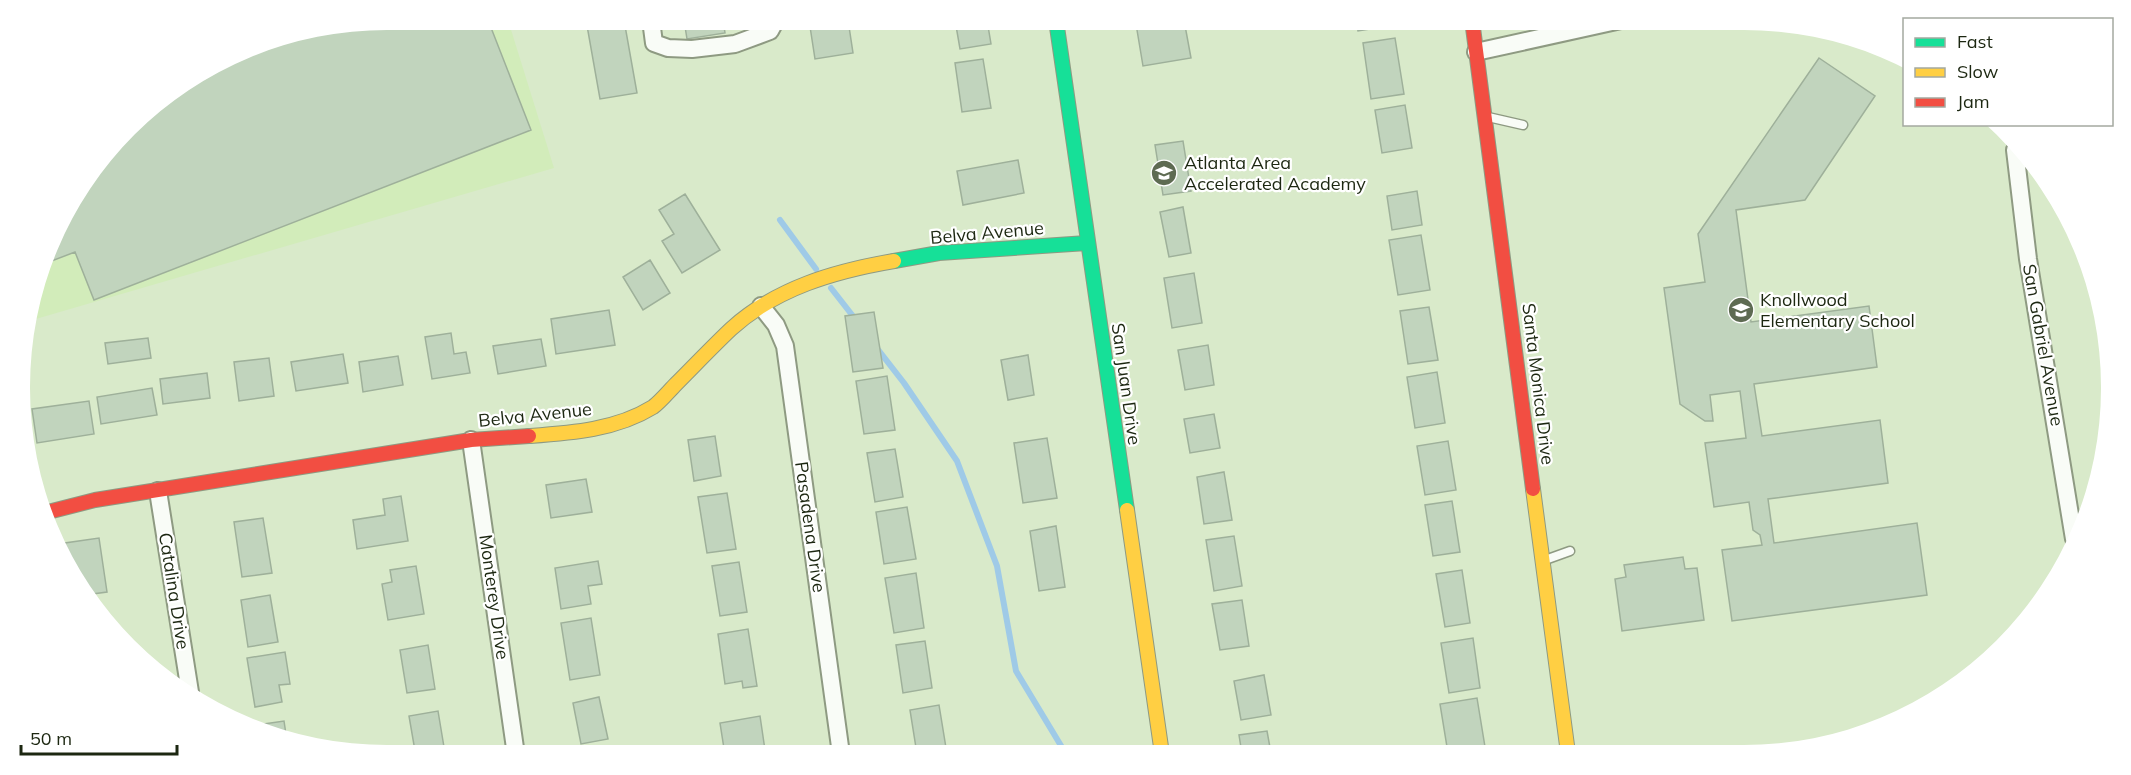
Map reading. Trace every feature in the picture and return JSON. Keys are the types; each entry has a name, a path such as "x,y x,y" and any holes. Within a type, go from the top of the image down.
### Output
{"street":[{"path":"652,30 654,43 668,48 692,49 735,44 771,30"},
{"name":"San Juan Drive","path":"1057,30 1161,745"},
{"name":"Santa Monica Drive","path":"1473,30 1567,745"},
{"path":"1476,52 1576,30"},
{"name":"San Gabriel Avenue","path":"2016,157 2028,259 2072,528"},
{"name":"Belva Avenue","path":"52,511 95,500 471,440 579,432 622,421 654,406 732,328 761,306 799,285 864,266 939,253 1088,243"},
{"name":"Pasadena Drive","path":"761,306 776,325 785,346 840,745"},
{"name":"Monterey Drive","path":"471,440 515,745"},
{"name":"Catalina Drive","path":"158,490 188,684"}],"lane":[{"path":"1485,117 1523,125"},
{"path":"1543,561 1570,551"}],"shaded area":[{"path":"511,30 554,168 37,319 49,273 67,229 90,189 119,152 152,119 189,90 251,57 295,42 364,31"}],"building":[{"path":"388,30 492,30 531,130 94,300 75,252 54,260 78,209 104,170 135,135 170,104 229,67 295,42 341,33"},
{"path":"588,30 626,30 637,93 600,99"},
{"path":"686,30 725,30 725,33 687,39"},
{"path":"811,30 850,30 853,53 815,59"},
{"path":"957,30 989,30 991,44 960,49"},
{"path":"1137,30 1186,30 1191,58 1143,66"},
{"path":"1395,38 1404,94 1371,99 1363,43"},
{"path":"1819,58 1875,96 1805,200 1736,210 1751,322 1869,306 1877,367 1754,384 1762,436 1880,420 1888,483 1768,499 1774,543 1917,523 1927,595 1732,621 1722,550 1762,545 1760,535 1753,530 1749,502 1714,507 1705,443 1746,438 1740,391 1710,395 1713,421 1705,421 1680,404 1664,288 1705,282 1698,234"},
{"path":"983,59 991,108 962,112 955,63"},
{"path":"1405,105 1412,148 1382,153 1375,110"},
{"path":"1183,141 1191,191 1163,195 1155,145"},
{"path":"1018,160 1024,193 963,205 957,171"},
{"path":"1417,191 1422,225 1392,230 1387,196"},
{"path":"685,194 720,250 682,273 662,241 674,234 659,210"},
{"path":"1183,207 1191,253 1169,257 1160,212"},
{"path":"1421,235 1430,290 1398,295 1389,240"},
{"path":"650,260 670,293 643,310 623,277"},
{"path":"1194,273 1202,323 1172,328 1164,278"},
{"path":"1429,307 1438,360 1408,364 1400,311"},
{"path":"609,310 615,345 556,354 551,319"},
{"path":"874,312 883,368 853,372 845,316"},
{"path":"451,333 454,354 466,352 470,373 432,379 425,337"},
{"path":"148,338 151,358 108,364 105,343"},
{"path":"541,339 546,366 498,374 493,346"},
{"path":"1208,345 1214,385 1185,390 1178,350"},
{"path":"343,354 348,383 296,391 291,362"},
{"path":"1028,355 1034,395 1008,400 1001,360"},
{"path":"398,356 403,385 363,392 359,362"},
{"path":"269,358 274,396 239,401 234,362"},
{"path":"1437,372 1445,423 1415,428 1407,377"},
{"path":"207,373 210,398 163,404 160,379"},
{"path":"887,376 895,430 864,434 856,381"},
{"path":"152,388 157,415 101,424 97,397"},
{"path":"89,401 94,434 37,443 32,409"},
{"path":"1214,414 1220,448 1190,453 1184,419"},
{"path":"715,436 721,476 694,481 688,440"},
{"path":"1047,438 1057,498 1023,503 1014,443"},
{"path":"1448,441 1456,490 1425,495 1417,446"},
{"path":"895,449 903,497 875,502 867,453"},
{"path":"1224,472 1232,520 1204,524 1197,477"},
{"path":"586,479 592,512 551,518 546,485"},
{"path":"727,493 736,549 707,553 698,497"},
{"path":"401,496 408,541 357,549 353,520 385,515 383,499"},
{"path":"1452,501 1460,552 1433,556 1425,505"},
{"path":"907,507 916,559 884,564 876,512"},
{"path":"263,518 272,573 242,577 234,522"},
{"path":"1056,526 1065,587 1039,591 1030,531"},
{"path":"1234,536 1242,586 1214,591 1206,540"},
{"path":"99,538 107,592 96,594 66,543"},
{"path":"1683,557 1685,569 1697,568 1704,620 1622,631 1615,579 1626,577 1624,565"},
{"path":"598,561 602,584 588,586 591,604 561,609 555,568"},
{"path":"739,562 747,612 720,616 712,566"},
{"path":"416,566 424,614 388,620 382,584 392,582 390,570"},
{"path":"1462,570 1470,623 1445,627 1436,574"},
{"path":"916,573 924,628 894,633 885,578"},
{"path":"270,595 278,642 248,647 241,600"},
{"path":"1242,600 1249,646 1220,650 1212,604"},
{"path":"591,618 600,675 570,680 561,623"},
{"path":"748,629 757,686 743,688 742,681 725,684 718,634"},
{"path":"1473,638 1480,688 1449,693 1441,643"},
{"path":"925,641 932,688 903,693 896,645"},
{"path":"428,645 435,689 407,693 400,650"},
{"path":"285,652 290,684 279,685 282,702 255,707 247,658"},
{"path":"1264,675 1271,715 1241,720 1234,681"},
{"path":"599,697 608,739 581,744 573,703"},
{"path":"1477,698 1485,745 1447,745 1440,704"},
{"path":"939,705 946,745 916,745 910,710"},
{"path":"438,711 444,745 414,745 409,716"},
{"path":"760,716 764,745 723,745 720,723"},
{"path":"284,721 285,730 273,726 266,724"},
{"path":"1267,731 1270,745 1241,745 1239,735"}],"waterway":[{"path":"780,220 816,269"},
{"path":"831,288 856,320"},
{"path":"876,347 904,383 957,461 997,566 1016,671 1061,745"}],"traffic: fast":[{"path":"1057,30 1127,510"},
{"path":"894,261 939,253 1087,243"}],"traffic: slow":[{"path":"529,436 593,429 639,415 659,402 731,329 767,302 828,276 894,261"},
{"path":"1533,489 1567,745"},
{"path":"1127,510 1161,745"}],"traffic: jam":[{"path":"1473,30 1533,489"},
{"path":"52,511 95,500 471,440 529,436"}],"place":[{"name":"Atlanta Area Accelerated Academy","path":"1164,173"},
{"name":"Knollwood Elementary School","path":"1741,310"}]}
